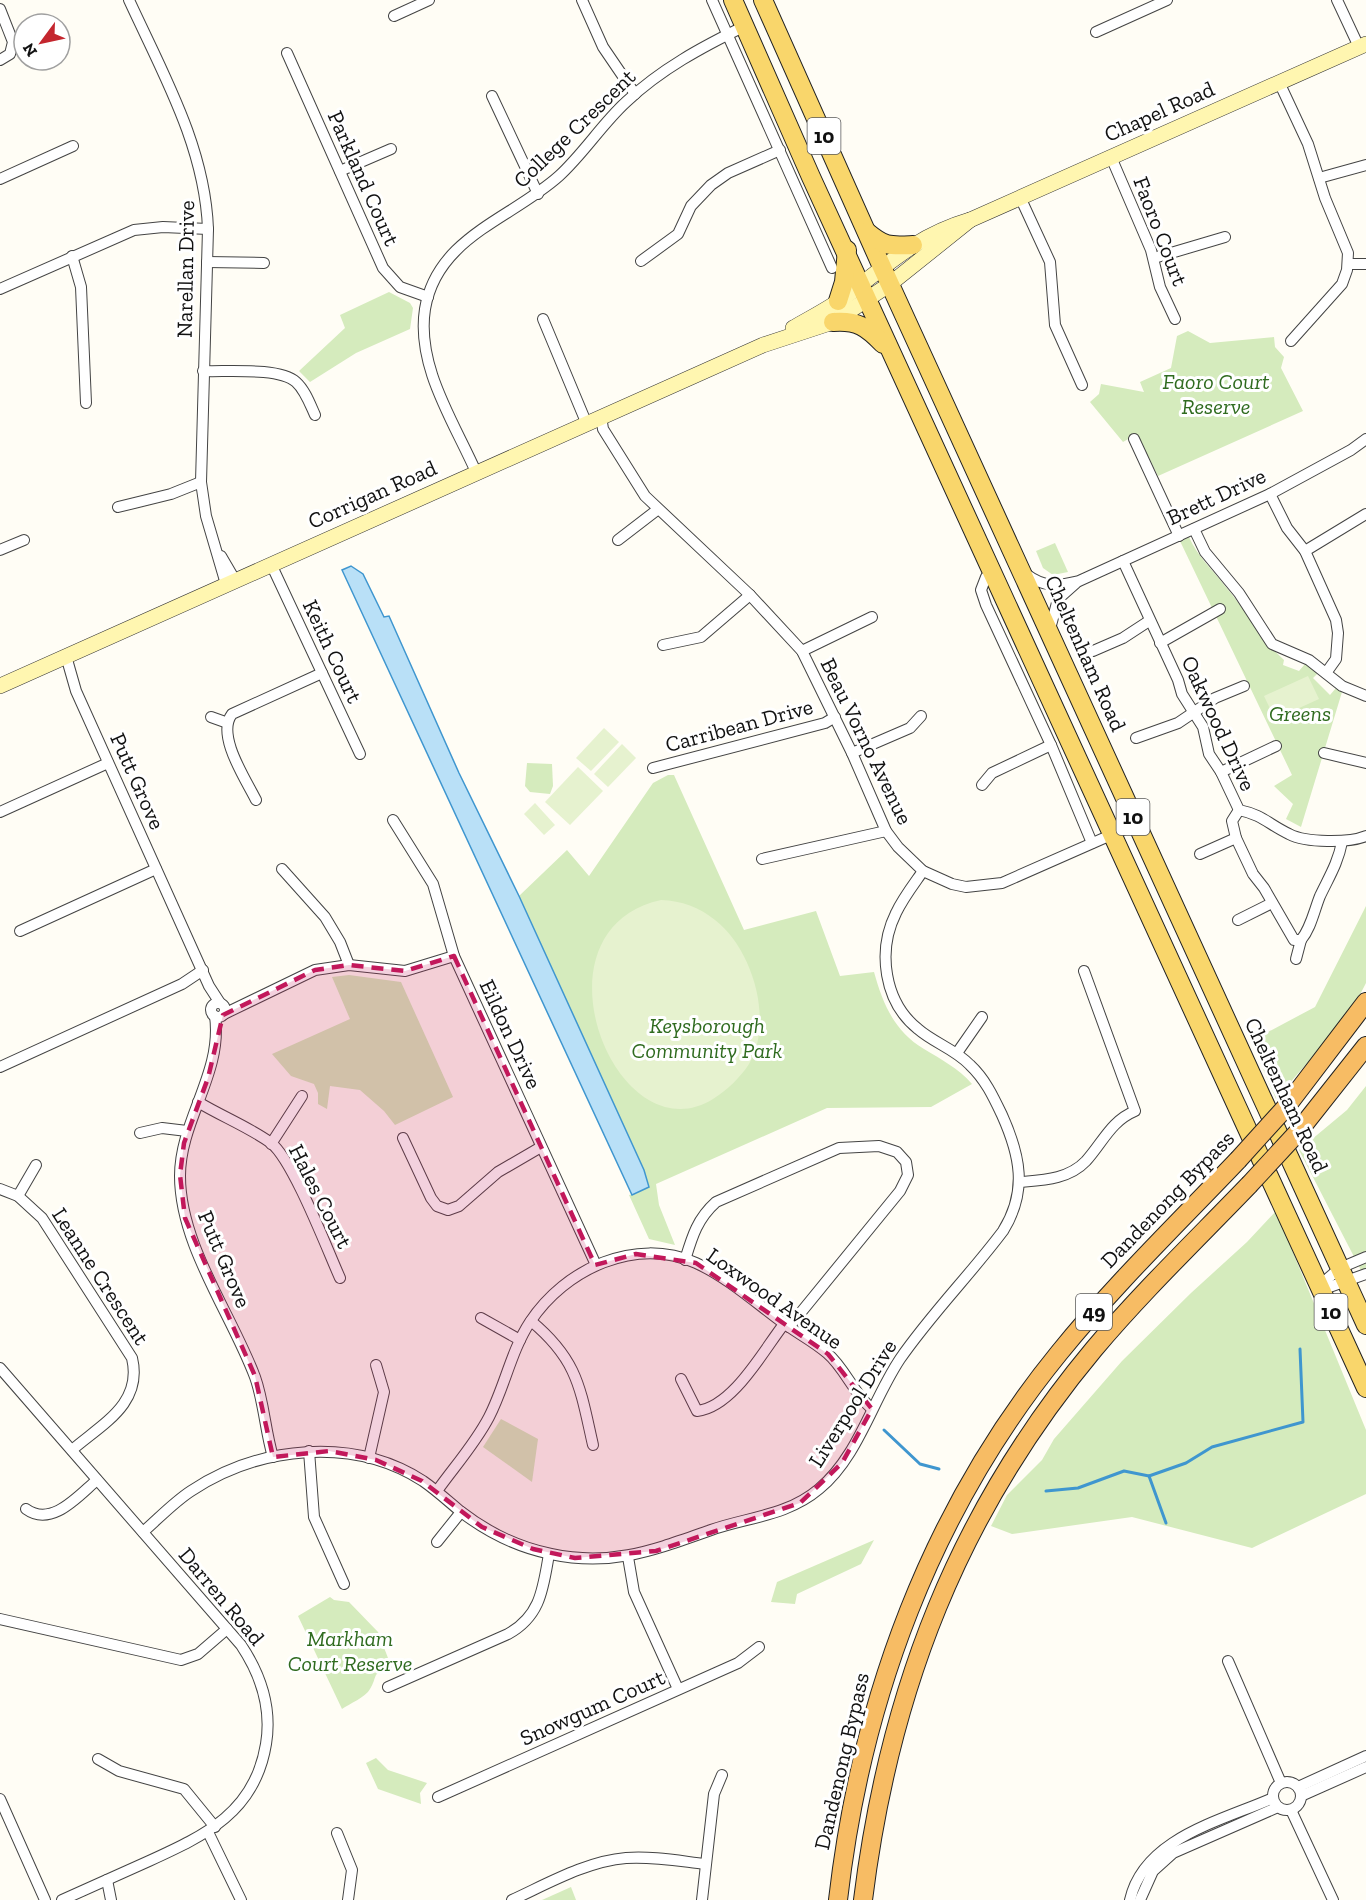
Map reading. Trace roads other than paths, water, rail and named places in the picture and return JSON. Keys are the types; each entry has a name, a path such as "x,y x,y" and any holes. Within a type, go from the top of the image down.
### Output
{"highway":[{"name":"Dandenong Bypass","path":"838,1900 849,1815 881,1684 913,1599 954,1511 971,1481 1017,1409 1073,1335 1286,1107 1366,1002"},
{"name":"Dandenong Bypass","path":"863,1900 875,1810 905,1691 940,1597 974,1526 993,1493 1038,1422 1095,1348 1298,1132 1366,1046"}],"main road":[{"name":"10","path":"733,0 1366,1388"},
{"name":"Cheltenham Road","path":"763,0 882,267 1366,1325"},
{"name":"Chapel Road","path":"882,267 936,231 970,220 1363,45"},
{"name":"Chapel Road","path":"865,292 890,284 970,220"},
{"path":"867,232 879,243 889,247 913,245"},
{"path":"838,302 847,250"},
{"name":"Corrigan Road","path":"0,686 586,422 763,345 833,321 865,292 882,267"},
{"name":"Corrigan Road","path":"763,345 838,302 865,292"},
{"path":"833,321 856,322 869,329 893,354"}],"street":[{"name":"Narellan Drive","path":"129,0 197,154 206,188 208,229 201,488 217,551 231,582"},
{"path":"394,16 429,0"},
{"path":"582,0 603,47 635,94"},
{"path":"712,0 832,268"},
{"path":"1095,32 1167,0"},
{"path":"1337,0 1363,45"},
{"path":"0,9 14,42 10,54 0,60"},
{"name":"College Crescent","path":"476,472 428,361 423,332 428,297 439,271 458,247 480,229 538,194 573,162 635,94 678,61 745,26"},
{"name":"Parkland Court","path":"287,53 388,275 400,286 428,297"},
{"path":"1280,82 1308,144 1347,247 1348,264 1338,289 1291,341"},
{"path":"492,96 538,194"},
{"path":"0,179 73,146"},
{"path":"340,171 391,149"},
{"path":"641,261 678,234 691,206 711,185 728,173 780,150"},
{"name":"Faoro Court","path":"1111,157 1154,258 1161,287 1175,319"},
{"path":"1319,178 1366,165"},
{"path":"1020,197 1050,262 1055,325 1082,385"},
{"path":"0,289 134,230 163,227 208,229"},
{"path":"1154,258 1225,237"},
{"path":"72,256 81,287 86,403"},
{"path":"207,262 264,263"},
{"path":"1348,264 1366,264"},
{"path":"543,319 586,422"},
{"path":"203,371 286,376 300,387 315,415"},
{"name":"Beau Vorno Avenue","path":"601,416 603,429 645,496 657,510 750,595 802,651 852,753 886,831 898,847 923,871 952,884 984,887 1023,875 1136,824"},
{"path":"1134,438 1179,536"},
{"name":"Brett Drive","path":"1049,631 1058,599 1079,581 1270,494 1351,450 1366,439"},
{"path":"118,507 201,488"},
{"path":"1270,494 1287,528 1305,551 1326,592 1338,633 1336,659 1326,673"},
{"path":"618,540 657,510"},
{"path":"1305,551 1366,514"},
{"path":"1194,529 1205,552 1239,593 1272,644 1281,650 1309,660 1348,690 1366,696"},
{"path":"0,550 24,540"},
{"name":"Oakwood Drive","path":"1123,561 1182,694 1203,727 1209,754 1221,772 1239,810 1258,814 1290,835 1342,842 1366,836"},
{"name":"Keith Court","path":"271,564 360,753"},
{"path":"993,572 986,577 981,588 986,605 1051,745 1092,843"},
{"name":"Brett Drive","path":"1023,572 1043,585 1079,581"},
{"path":"663,645 701,637 750,595"},
{"path":"1160,643 1220,609"},
{"path":"802,651 872,617"},
{"path":"1093,651 1123,638 1149,621"},
{"name":"Putt Grove","path":"62,658 220,1010 208,1078 186,1131 180,1175 185,1218 255,1376 268,1458"},
{"path":"256,800 226,735 225,722 232,714 322,673"},
{"path":"1136,738 1178,723 1215,698 1244,686"},
{"path":"852,753 910,728 921,716"},
{"path":"211,717 225,722"},
{"name":"Carribean Drive","path":"653,768 825,723 835,717"},
{"path":"981,785 992,773 1051,745"},
{"path":"1221,772 1276,746"},
{"path":"1324,753 1366,763"},
{"path":"0,812 108,763"},
{"path":"1239,810 1232,821 1236,838 1252,874 1288,932 1294,940 1301,940"},
{"name":"Eildon Drive","path":"393,820 433,884 454,956 596,1265"},
{"path":"762,859 886,831"},
{"path":"1200,854 1236,838"},
{"path":"1296,960 1301,940 1339,861 1342,842"},
{"path":"20,931 156,869"},
{"path":"282,869 330,923 349,965"},
{"name":"Liverpool Drive","path":"143,1532 192,1490 268,1458 309,1451 347,1453 405,1471 497,1535 549,1554 592,1559 628,1557 666,1547 726,1525 776,1513 800,1503 822,1487 838,1470 910,1345 1006,1226 1016,1207 1021,1182 1017,1151 994,1098 981,1077 957,1053 918,1030 894,999 887,981 886,958 895,914 923,871"},
{"path":"1238,920 1272,903"},
{"path":"220,1010 240,1004 315,970 349,965 405,971 454,956"},
{"path":"1021,1182 1055,1179 1075,1170 1085,1162 1115,1122 1136,1112 1084,971"},
{"path":"0,1067 182,984 206,978"},
{"path":"957,1053 982,1017"},
{"path":"272,1144 302,1096"},
{"name":"Hales Court","path":"198,1102 272,1144 286,1161 340,1278"},
{"path":"140,1133 162,1128 186,1131"},
{"path":"403,1138 431,1198 437,1206 448,1210 459,1206 498,1172 542,1148"},
{"path":"681,1379 698,1411 709,1410 735,1389 900,1191 908,1175 906,1162 897,1152 879,1146 839,1148 716,1202 704,1213 694,1229 685,1260"},
{"path":"18,1196 36,1165"},
{"name":"Leanne Crescent","path":"0,1189 18,1196 42,1218 128,1349 135,1370 135,1381 124,1405 72,1450"},
{"name":"Loxwood Avenue","path":"436,1491 489,1416 520,1340 531,1321 564,1285 596,1265 636,1254 668,1255 685,1260 717,1276 828,1354 856,1394 872,1409"},
{"path":"1320,1288 1343,1275 1366,1257"},
{"path":"1343,1275 1366,1274"},
{"path":"481,1318 520,1340"},
{"path":"531,1321 556,1343 574,1370 593,1445"},
{"path":"369,1458 384,1392 376,1365"},
{"name":"Darren Road","path":"0,1368 227,1629 249,1658 260,1681 268,1715 267,1737 261,1766 236,1809 211,1830 62,1900"},
{"path":"309,1451 314,1517 344,1584"},
{"path":"26,1509 38,1515 56,1512 97,1480"},
{"path":"437,1542 461,1512"},
{"path":"388,1687 508,1634 526,1623 540,1600 549,1554"},
{"path":"628,1557 634,1592 678,1689"},
{"path":"0,1619 174,1660 198,1654 227,1629"},
{"name":"Snowgum Court","path":"438,1797 738,1663 759,1647"},
{"path":"1228,1661 1281,1783"},
{"path":"1300,1791 1366,1756"},
{"path":"98,1759 119,1772 184,1789 211,1830 241,1900"},
{"path":"1300,1791 1366,1767"},
{"path":"702,1900 714,1794 722,1775"},
{"path":"1275,1802 1274,1790 1281,1783 1289,1782 1300,1791"},
{"path":"1292,1810 1298,1805 1300,1791"},
{"path":"0,1798 45,1900"},
{"path":"1140,1900 1149,1876 1167,1857 1275,1802"},
{"path":"1130,1900 1136,1880 1145,1864 1159,1851 1178,1839 1275,1802 1292,1810 1332,1900"},
{"path":"337,1833 352,1870 348,1900"},
{"path":"512,1900 610,1860 644,1858 705,1864"},
{"path":"102,1882 109,1900"}],"water":[{"path":"351,566 363,574 384,617 389,616 459,773 519,896 644,1170 649,1187 632,1195 342,570"}],"waterway":[{"path":"1046,1491 1078,1488 1124,1471 1149,1476 1186,1463 1212,1447 1303,1422 1300,1349"},
{"path":"884,1430 920,1464 939,1469"},
{"path":"1149,1476 1166,1523"}],"park label":[{"name":"Faoro Court Reserve","path":"1216,394"},
{"name":"Greens","path":"1300,713"},
{"name":"Keysborough Community Park","path":"707,1038"},
{"name":"Markham Court Reserve","path":"350,1650"}]}
